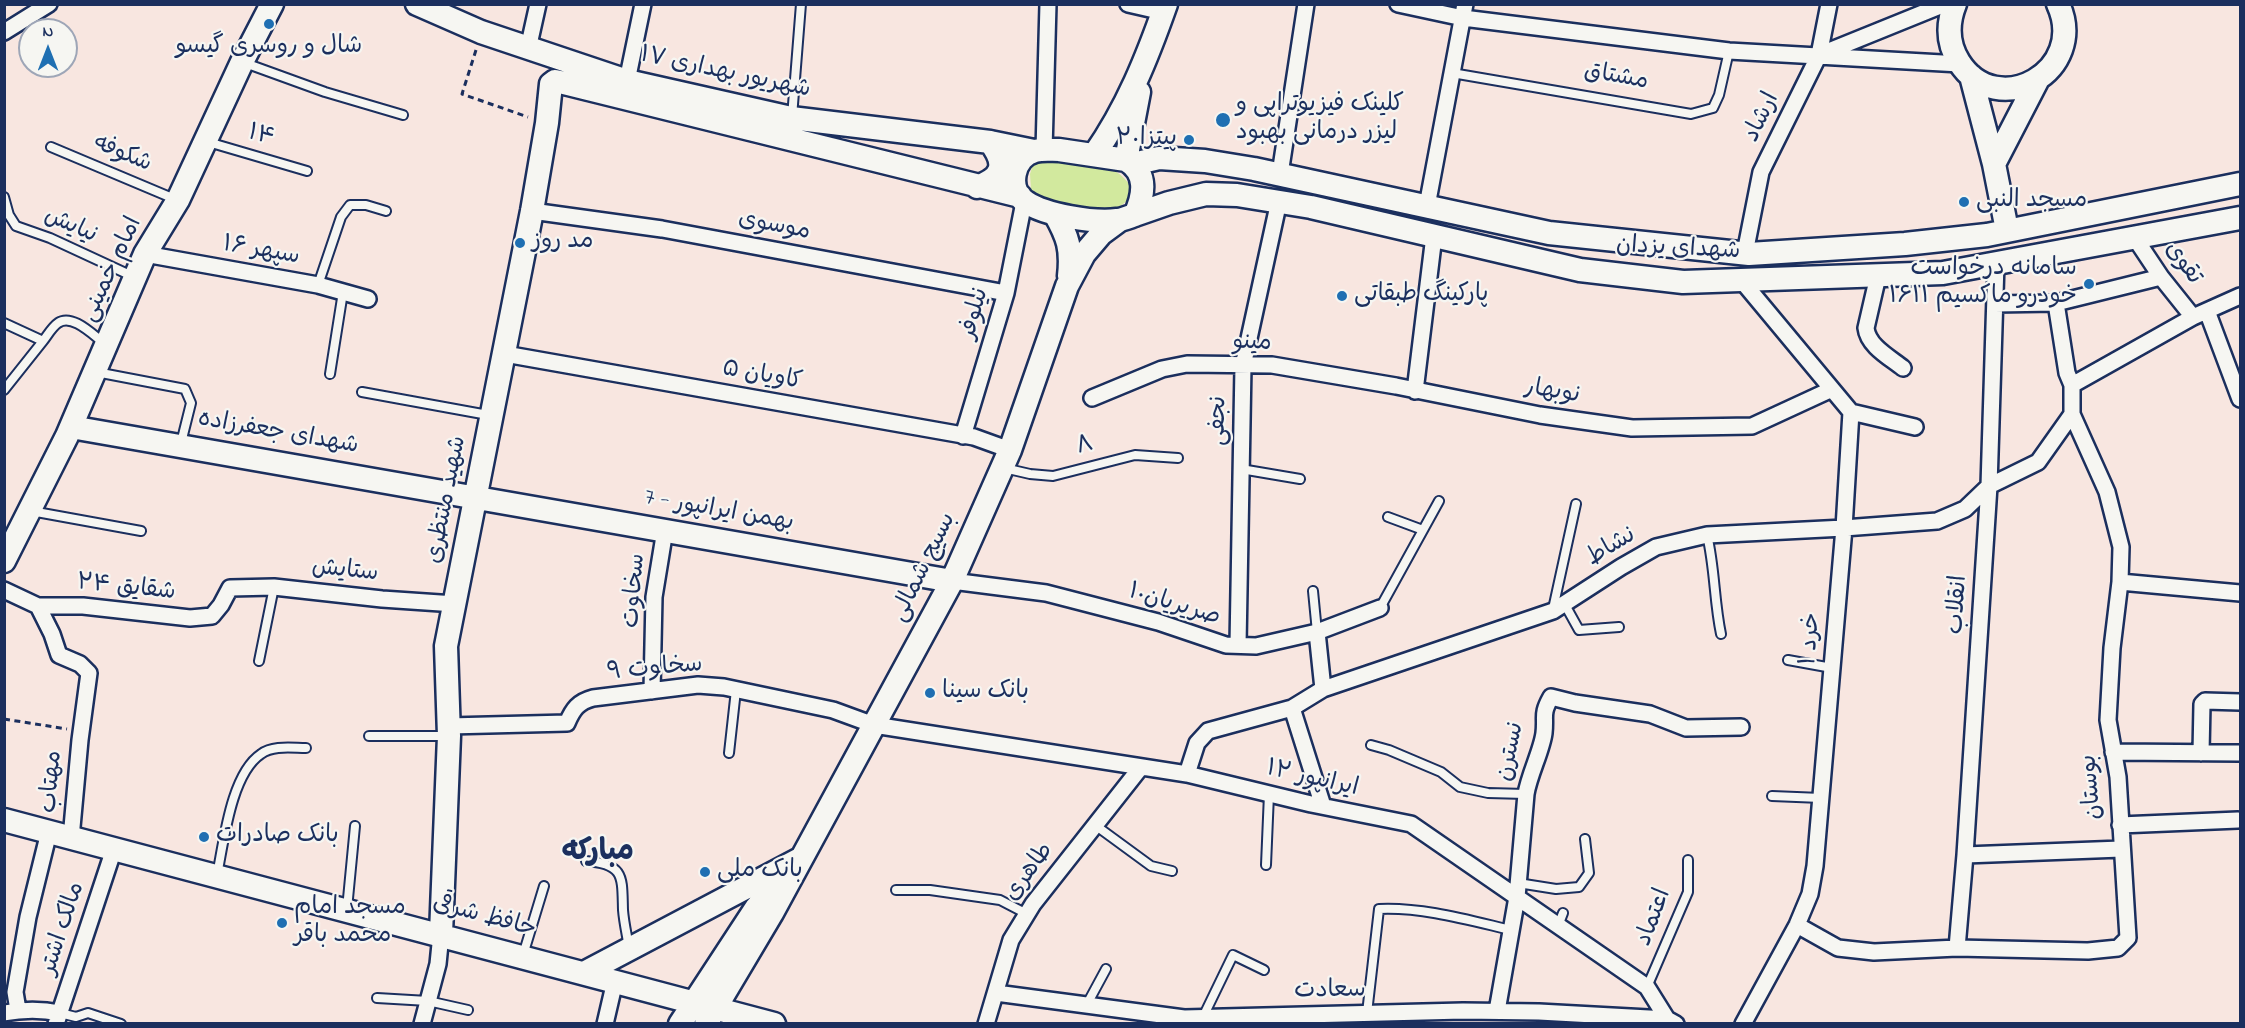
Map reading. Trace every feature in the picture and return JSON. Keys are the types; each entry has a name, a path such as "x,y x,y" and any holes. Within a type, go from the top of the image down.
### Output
{"main road":[{"path":"1955,4 1950,16 1949,35 1953,53 1978,81 1995,87 2015,88 2038,79 2049,70 2060,54 2065,35 2064,16 2058,4"},
{"name":"امام خمینی","path":"4,561 70,427 137,278 145,254 178,200 242,62 272,5"},
{"name":"۱۷ شهریور بهداری","path":"424,6 481,32 627,81 791,118 1039,150 1059,150 1129,162"},
{"path":"1094,155 1108,135 1144,67 1164,8"},
{"path":"1129,162 1144,67"},
{"path":"1966,70 1994,164 2007,230"},
{"path":"1994,164 2038,79"},
{"name":"شهید منتظری","path":"441,934 449,731 446,646 532,211 547,123 551,84 555,81 977,187"},
{"path":"977,187 996,177 1000,169 1001,160 990,142"},
{"path":"1022,199 1016,191 1013,176 1021,159 1039,150"},
{"name":"شهدای یزدان","path":"1129,162 1159,158 1184,159 1280,174 1528,229 1584,238 1745,254 1905,244 1987,235 2241,184"},
{"name":"بسیج شمالی","path":"711,1016 772,913 952,581 1006,459 1067,286 1084,254 1101,234 1120,220 1135,215 1142,198 1143,184 1129,162"},
{"path":"977,187 1022,199 1055,214 1107,221 1120,220"},
{"name":"شهدای یزدان","path":"1120,220 1169,203 1206,194 1237,195 1279,201 1580,270 1683,282 1943,273 2241,218"},
{"name":"بسیج شمالی","path":"1055,214 1067,236 1071,256 1067,286"},
{"path":"1517,256 1524,254 1531,245 1532,235 1528,229"},
{"path":"1580,270 1574,262 1573,252 1578,241 1584,238"},
{"name":"شهدای جعفرزاده","path":"70,427 477,496"},
{"name":"بهمن ایرانپور - 7","path":"477,496 952,581"},
{"path":"4,514 28,514"},
{"name":"حافظ شرقی","path":"4,820 693,1002 711,1016 766,1023"},
{"path":"584,973 800,859"},
{"name":"بسیج شمالی","path":"680,1023 756,908 800,859"}],"street":[{"path":"4,32 49,4"},
{"path":"528,49 538,4"},
{"path":"627,81 643,4"},
{"path":"1039,150 1048,4"},
{"path":"1128,4 1164,8"},
{"path":"1280,174 1306,4"},
{"name":"مشتاق","path":"1398,4 1464,11 1729,51 1819,55 1966,70"},
{"name":"ارشاد","path":"1745,254 1761,171 1819,55 1829,4"},
{"path":"1819,55 1945,4"},
{"path":"1427,206 1464,11"},
{"name":"نیلوفر","path":"963,436 1006,293 1022,199"},
{"name":"نجفی","path":"1238,645 1243,366 1279,201"},
{"name":"موسوی","path":"532,211 662,229 1006,293"},
{"path":"1415,392 1434,236"},
{"name":"تقوی","path":"2135,238 2161,277 2200,314 2241,399"},
{"name":"سپهر ۱۶","path":"145,254 318,285 368,299"},
{"name":"انقلاب","path":"1957,948 1989,486 1996,263"},
{"path":"1878,276 1866,328 1867,335 1872,343 1903,368"},
{"path":"1995,304 2056,303 2161,277"},
{"path":"1742,281 1830,390 1851,412 1915,427"},
{"path":"2072,385 2200,314 2241,296"},
{"name":"بوستان","path":"1797,926 1838,948 1874,952 1957,948 2088,951 2118,948 2128,938 2118,777 2108,720 2121,548 2107,492 2072,414 2072,385 2067,373 2056,303"},
{"name":"کاویان ۵","path":"505,354 963,436 1006,459"},
{"name":"مینو","path":"1092,398 1162,369 1187,364 1272,365 1396,386 1415,392"},
{"name":"نوبهار","path":"1415,392 1540,415 1632,428 1752,426 1830,390"},
{"name":"خرد ۱","path":"1743,1023 1797,926 1810,894 1815,866 1844,528 1851,412"},
{"name":"نشاط","path":"1187,774 1197,743 1208,730 1292,708 1323,689 1559,607 1621,567 1656,548 1707,535 1937,521 1965,509 1989,486 2038,462 2072,414"},
{"name":"سخاوت","path":"652,691 654,597 665,530"},
{"name":"صریریان۱۰","path":"952,581 1047,593 1158,622 1226,645 1257,646 1317,632 1380,609"},
{"path":"2120,582 2241,593"},
{"name":"ستایش","path":"230,588 274,587 382,599 456,604"},
{"name":"شقایق ۲۴","path":"4,590 38,606 83,606 190,618 212,616 230,588"},
{"name":"مهتاب","path":"38,606 52,634 59,655 80,664 89,673 70,838"},
{"path":"1317,632 1323,689"},
{"name":"سخاوت ۹","path":"449,731 567,723 581,701 698,685 736,690 833,711 874,725"},
{"name":"نسترن","path":"1497,1011 1517,890 1526,794 1529,777 1544,734 1543,711 1551,697 1575,703 1650,714 1686,728 1741,727"},
{"path":"2201,753 2202,704 2205,701 2241,702"},
{"path":"1292,708 1323,806"},
{"name":"ایرانپور ۱۲","path":"874,725 1187,774 1411,824 1517,890 1560,920 1647,987 1671,1021"},
{"path":"2113,752 2241,753"},
{"name":"طاهری","path":"986,1023 1011,940 1027,914 1141,766"},
{"path":"2120,825 2238,820"},
{"path":"49,832 28,917 11,1012 43,1010 58,1018"},
{"name":"مالک اشتر","path":"58,1018 114,849"},
{"path":"1965,855 2121,849"},
{"path":"422,1023 438,964 441,934"},
{"path":"605,1023 615,981"},
{"name":"سعادت","path":"996,993 1149,1015 1203,1017 1497,1011 1671,1021"}],"lane":[{"path":"791,118 801,4"},
{"name":"مشتاق","path":"1452,73 1691,114 1713,108 1719,95 1729,51"},
{"path":"242,62 325,93 403,115"},
{"name":"۱۴","path":"205,141 307,171"},
{"name":"شکوفه","path":"51,147 178,200"},
{"name":"نیایش","path":"4,197 9,215 16,226 50,238 137,278"},
{"path":"318,285 341,217 350,205 366,205 386,211"},
{"path":"330,374 343,292"},
{"path":"4,390 57,323 65,320 73,321 107,345"},
{"path":"4,323 43,341"},
{"path":"95,372 185,388 191,403 181,445"},
{"path":"362,392 493,415"},
{"name":"۸","path":"1006,459 1030,474 1053,476 1135,455 1178,458"},
{"path":"1241,469 1300,479"},
{"path":"1380,609 1439,501"},
{"path":"1576,504 1559,607 1579,630 1619,627"},
{"path":"28,514 141,531"},
{"path":"1388,517 1423,530"},
{"path":"1707,535 1713,559 1715,607 1720,634"},
{"path":"259,661 274,587"},
{"path":"1313,591 1317,632"},
{"path":"1788,660 1832,668"},
{"path":"729,753 736,690"},
{"path":"369,736 449,731"},
{"path":"1371,745 1389,750 1441,772 1460,787 1488,793 1526,794"},
{"path":"216,876 237,784 248,766 261,753 278,748 306,748"},
{"path":"1266,865 1269,794"},
{"path":"1772,796 1821,798"},
{"path":"1095,825 1151,866 1172,871"},
{"path":"347,910 355,826"},
{"path":"1517,890 1579,887 1589,873 1585,839"},
{"name":"اعتماد","path":"1647,987 1688,892 1688,860"},
{"path":"586,861 601,862 615,868 623,880 623,913 629,949"},
{"path":"523,957 544,886"},
{"path":"896,890 930,890 1000,900 1027,914"},
{"path":"1367,1013 1379,909 1396,908 1441,915 1511,930"},
{"path":"1203,1017 1233,955 1264,970"},
{"path":"1086,1006 1106,969"},
{"path":"377,998 428,1001 468,1010"},
{"path":"58,1018 76,1017 88,1013 121,1023"}],"path":[{"path":"481,32 462,94 547,123"},
{"name":"مهتاب","path":"4,719 81,731"}],"green space":[{"path":"1048,159 1083,162 1115,171 1131,187 1127,201 1115,210 1072,205 1031,190 1030,174 1034,161"}],"place":[{"name":"شال و روسری گیسو","path":"269,24"},
{"name":"کلینک فیزیوتراپی و لیزر درمانی بهبود","path":"1223,120"},
{"name":"پیتزا۲۰","path":"1189,140"},
{"name":"مسجد النبی","path":"1964,202"},
{"name":"مد روز","path":"520,243"},
{"name":"سامانه درخواست خودرو ماکسیم ۱۶۱۱","path":"2089,284"},
{"name":"پارکینگ طبقاتی","path":"1342,296"},
{"name":"بانک سینا","path":"930,693"},
{"name":"بانک صادرات","path":"204,837"},
{"name":"بانک ملی","path":"705,872"},
{"name":"مسجد امام محمد باقر","path":"282,923"}],"district":[{"name":"مبارکه","path":"598,854"}]}
